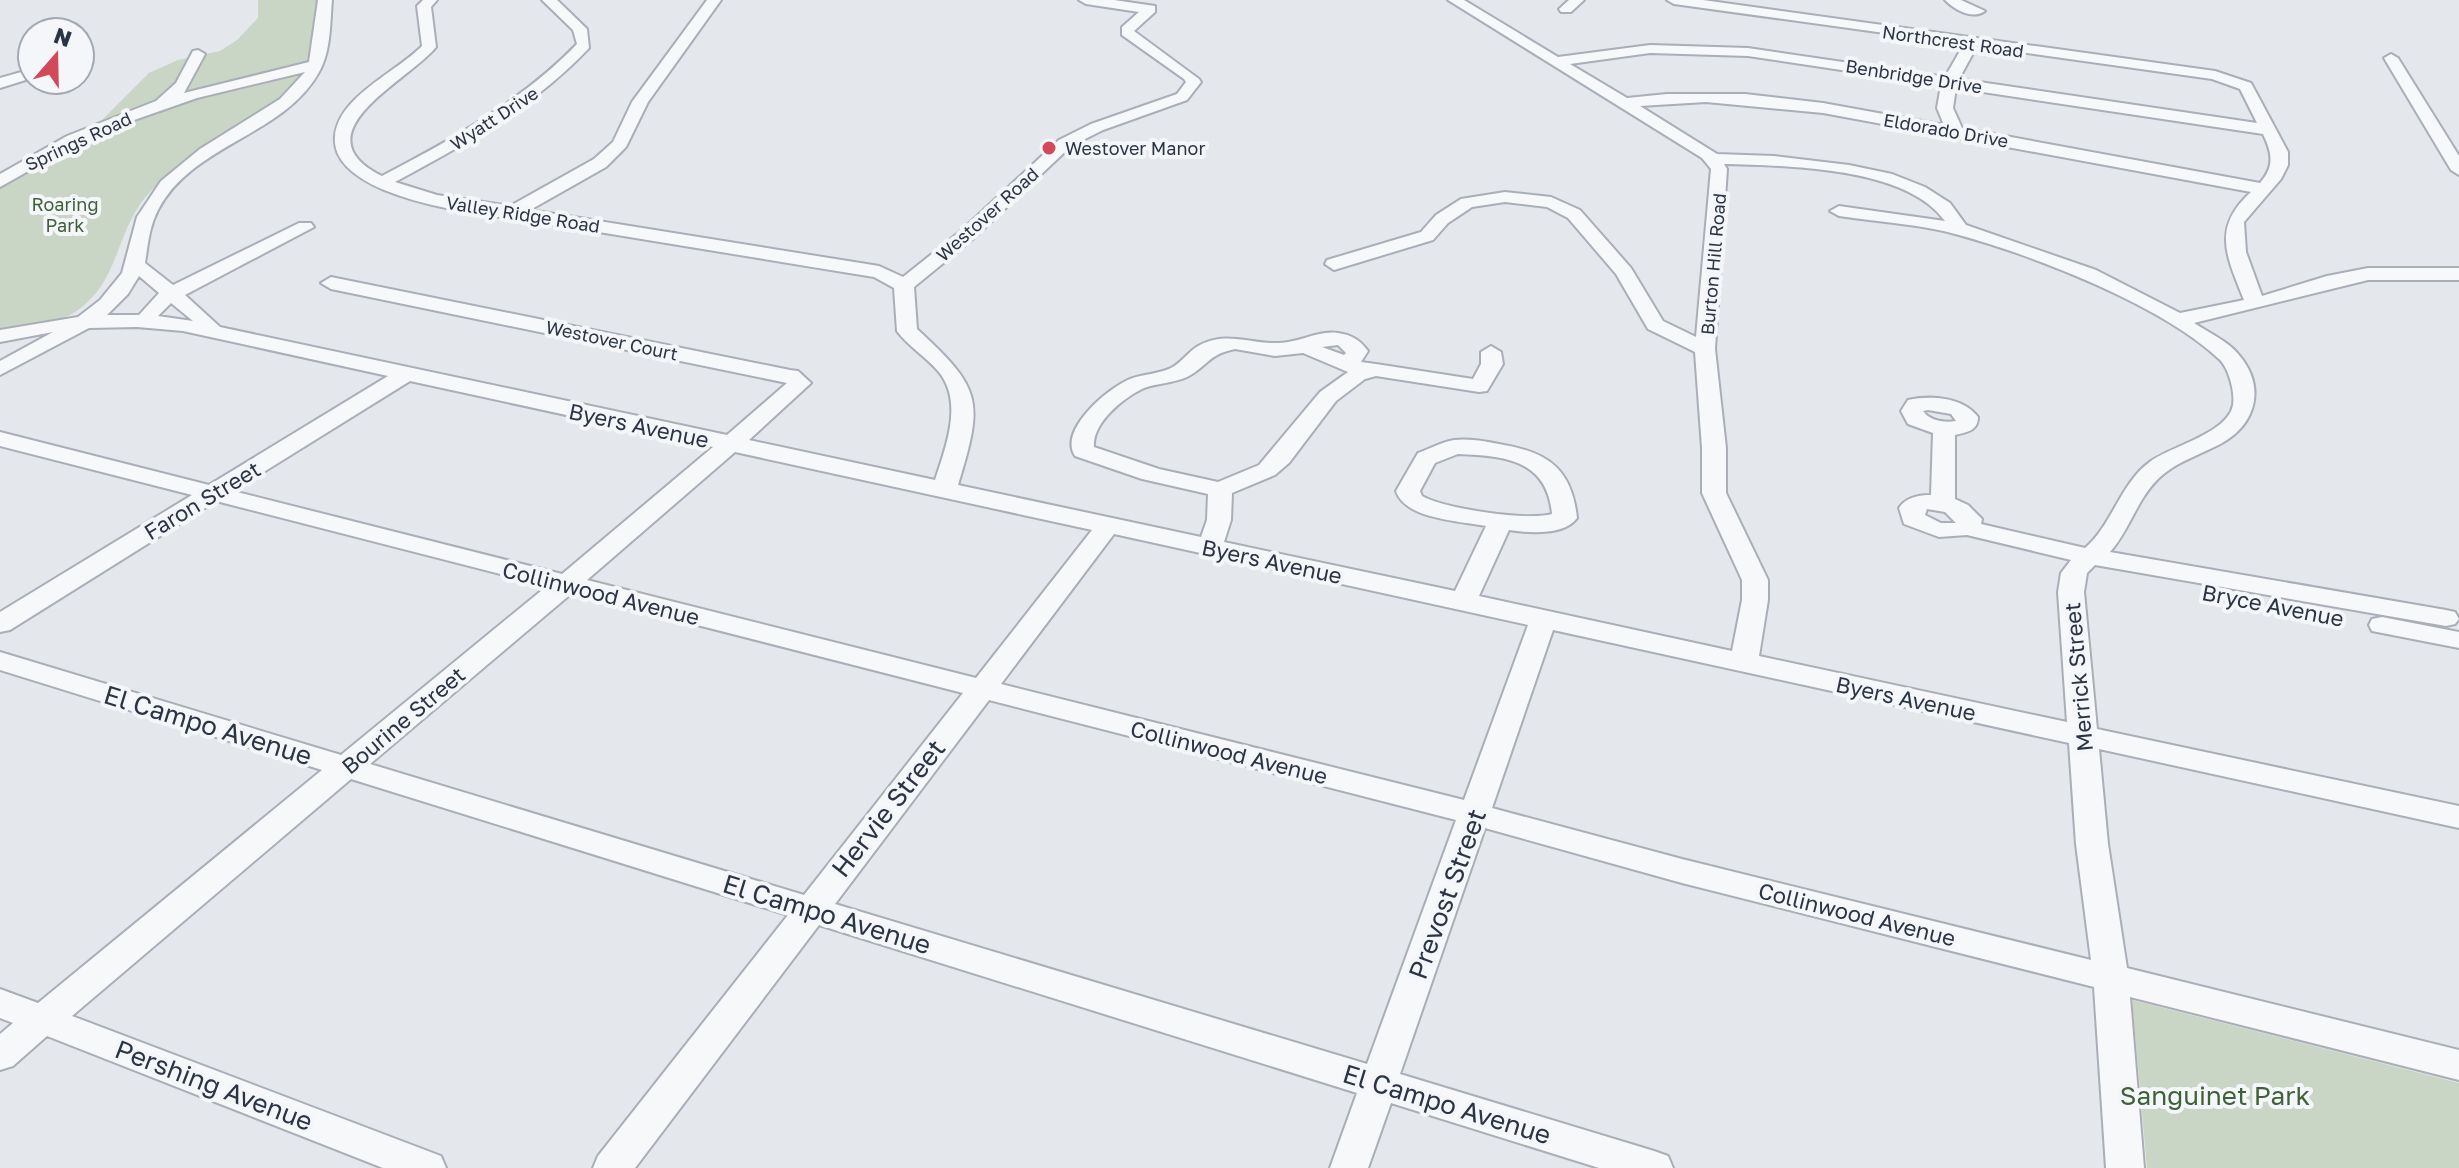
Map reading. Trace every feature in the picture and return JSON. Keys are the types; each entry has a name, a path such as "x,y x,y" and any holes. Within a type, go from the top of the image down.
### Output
{"street":[{"path":"8,365 84,321 123,287 135,266 141,230 156,197 171,180 199,154 286,100 306,81 322,42 325,0"},
{"name":"Valley Ridge Road","path":"430,0 424,6 429,47 371,93 344,126 341,139 348,161 383,182 416,196 879,272 904,285"},
{"name":"Wyatt Drive","path":"383,182 512,110 575,55 584,45 580,29 549,0"},
{"path":"511,213 600,163 620,144 640,102 714,0"},
{"name":"Westover Road","path":"904,285 968,234 1065,143 1097,127 1182,97 1191,89 1194,82 1189,76 1129,35 1127,30 1131,25 1150,9 1086,0"},
{"path":"1455,0 1627,103 1713,159 1788,160 1868,174 1932,197 1954,214 1960,229"},
{"name":"Northcrest Road","path":"1674,0 2232,80 2246,86 2252,93 2269,130"},
{"path":"1952,0 1969,10 1978,11"},
{"path":"1956,131 1943,108 1946,91 1972,43"},
{"name":"Benbridge Drive","path":"1557,61 1650,49 1769,54 2269,130"},
{"name":"Springs Road","path":"158,106 183,86 198,54"},
{"path":"2391,58 2459,170"},
{"name":"Springs Road","path":"0,182 33,159 89,131 241,81 315,65"},
{"name":"Eldorado Drive","path":"1627,103 1682,96 1737,96 1956,131 2263,189"},
{"path":"2255,304 2239,267 2233,231 2241,212 2280,172 2282,162 2269,130"},
{"name":"Burton Hill Road","path":"1713,159 1719,169 1720,180 1705,349 1714,448 1714,493 1755,580 1755,600 1744,663"},
{"path":"1334,264 1427,236 1442,219 1467,203 1505,197 1551,202 1574,214 1624,272 1655,325 1705,349"},
{"name":"Merrick Street","path":"1839,211 1960,229 2089,274 2177,320 2231,358 2246,395 2242,416 2232,430 2159,467 2146,478 2093,557 2075,571 2071,592 2092,844 2111,977 2125,1168"},
{"path":"146,319 155,306 171,294 305,227"},
{"path":"135,266 153,274 171,294 203,316 213,331"},
{"path":"2177,320 2255,304 2334,280 2368,274 2459,274"},
{"name":"Westover Court","path":"331,283 790,376 800,383 731,444"},
{"path":"904,285 907,331 943,364 956,381 962,401 961,427 944,490"},
{"name":"Byers Avenue","path":"2,333 84,321 146,319 213,331 404,375 2459,817"},
{"path":"2,333 28,344 8,365"},
{"path":"1356,366 1269,468 1220,489 1166,481 1083,451 1082,436 1101,409 1136,384 1180,372 1207,349 1235,343 1275,350 1305,347 1356,366 1479,386 1492,364 1491,352"},
{"name":"Faron Street","path":"0,624 404,375"},
{"path":"1944,429 1943,502 1960,509 1970,519 1967,528"},
{"name":"Collinwood Avenue","path":"0,439 1475,814 1682,871 2459,1065"},
{"name":"Bourine Street","path":"0,1055 731,444"},
{"path":"1455,447 1502,450 1542,465 1555,477 1565,503 1565,518 1557,523 1537,525 1501,520 1422,506 1411,500 1408,491 1426,458 1455,447"},
{"path":"1208,548 1219,527 1222,511 1220,489"},
{"name":"Bryce Avenue","path":"1943,502 1922,502 1911,508 1913,519 1930,529 1951,532 1967,528 2093,557 2455,625"},
{"path":"1463,602 1501,520"},
{"name":"Hervie Street","path":"612,1168 1108,526"},
{"name":"Bryce Avenue","path":"2093,557 2121,577 2347,619 2455,625"},
{"name":"Prevost Street","path":"1349,1168 1543,619"},
{"name":"El Campo Avenue","path":"0,661 1654,1168"},
{"name":"Pershing Avenue","path":"0,1003 427,1168"}],"green space":[{"name":"Roaring Park","path":"258,0 321,0 313,54 302,75 262,112 185,162 144,199 128,226 103,284 81,308 53,321 0,331 0,179 99,123 149,73 178,60 220,51 237,40 258,18"},
{"name":"Sanguinet Park","path":"2132,1000 2459,1083 2459,1168 2147,1168"}],"place":[{"name":"Westover Manor","path":"1049,148"}]}
